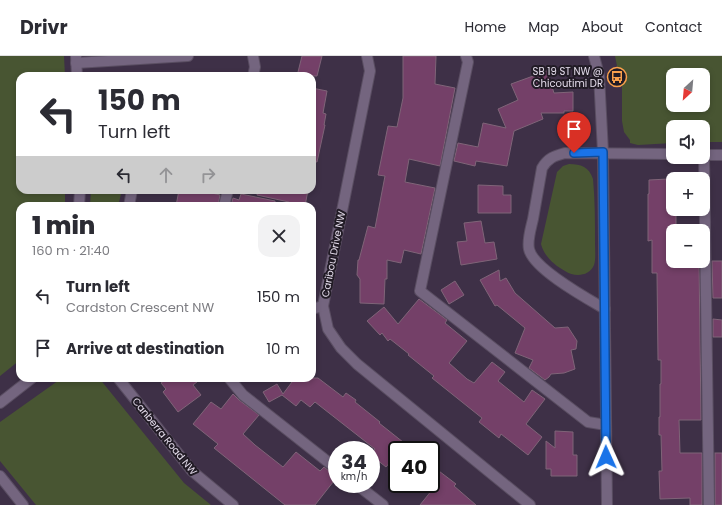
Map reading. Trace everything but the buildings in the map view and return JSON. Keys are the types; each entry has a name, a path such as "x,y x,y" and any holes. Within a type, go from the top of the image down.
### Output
{"street":[{"path":"77,72 76,60 188,56"},
{"path":"253,56 253,72"},
{"name":"Caribou Drive NW","path":"368,56 370,71 323,306 328,329 341,348 357,364 530,505"},
{"path":"466,56 468,62 420,291 588,422 606,425"},
{"path":"594,56 598,75 603,152 607,505"},
{"path":"605,309 582,296 540,266 533,258 529,250 529,236 542,168 547,160 553,156 565,153 603,152 666,154"},
{"path":"710,155 722,155"},
{"path":"704,164 709,505"},
{"path":"316,307 323,306"},
{"path":"0,403 27,382"},
{"name":"Canberra Road NW","path":"121,382 192,471 234,505"},
{"path":"232,382 243,395 328,462"},
{"path":"0,476 22,505"},
{"path":"368,493 383,505"}],"green space":[{"path":"0,56 64,56 65,72 16,72 16,194 65,194 65,202 16,202 16,363 0,376"},
{"path":"615,56 722,56 722,142 710,142 710,120 666,120 666,143 638,145 630,143 630,140 624,132 622,121 622,72 618,71"},
{"path":"569,164 584,167 593,179 595,211 595,260 592,269 581,275 569,273 557,266 547,256 541,244 557,172 563,166"},
{"path":"91,194 121,194 119,202 90,202"},
{"path":"56,382 102,382 184,483 211,505 36,505 0,461 0,422"}],"place":[{"name":"SB 19 ST NW @ Chicoutimi DR","path":"617,77"}],"route":[{"path":"574,153 603,152 606,457"}]}
